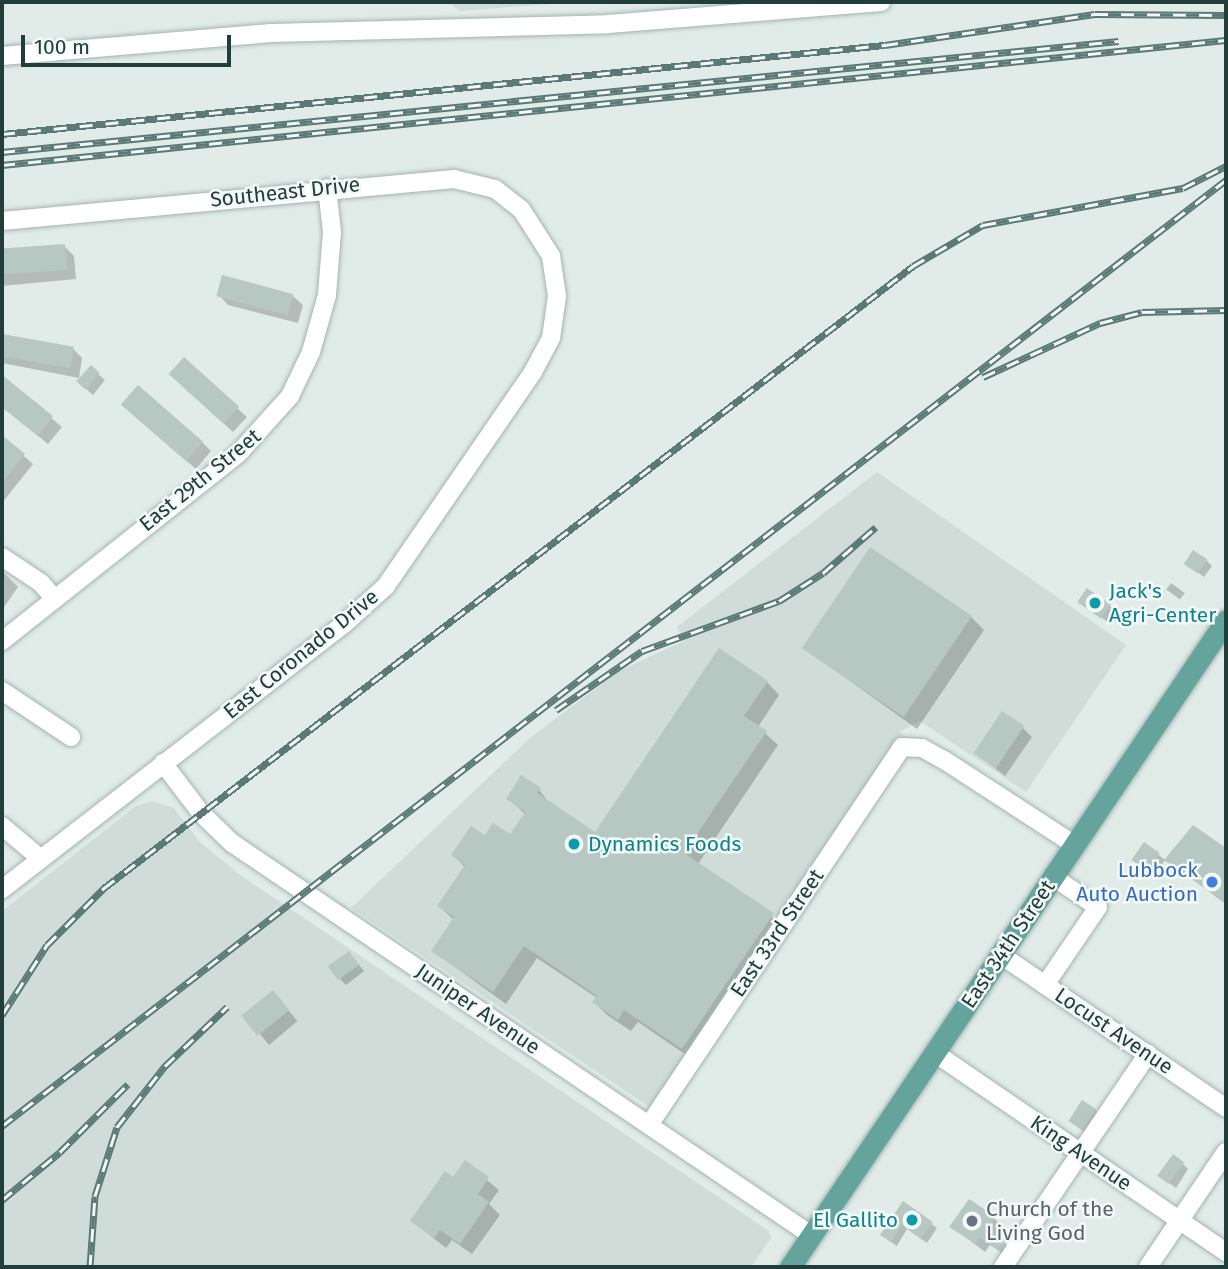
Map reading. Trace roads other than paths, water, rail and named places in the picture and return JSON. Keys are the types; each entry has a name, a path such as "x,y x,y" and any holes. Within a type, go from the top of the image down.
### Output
{"main road":[{"name":"East 34th Street","path":"790,1267 1226,620"}],"street":[{"path":"2,56 271,33 608,24 881,2"},
{"name":"Southeast Drive","path":"2,221 436,178 472,181 510,198 543,241"},
{"name":"East 29th Street","path":"2,641 52,597 238,454 289,396 311,352 327,295 332,232 327,188"},
{"name":"East Coronado Drive","path":"2,889 344,624 386,586 414,551 533,372 551,338 558,296 551,256 543,241"},
{"path":"2,557 41,583 52,597"},
{"path":"2,691 71,737"},
{"name":"East 33rd Street","path":"649,1125 902,747 909,745 944,760 1074,845"},
{"name":"Juniper Avenue","path":"163,763 201,813 232,842 811,1236"},
{"path":"2,826 41,859"},
{"path":"1045,985 1098,908 1053,877"},
{"name":"Locust Avenue","path":"1001,955 1226,1108"},
{"name":"King Avenue","path":"935,1053 1226,1252"},
{"path":"1003,1267 1148,1054"},
{"path":"1148,1267 1226,1152"}],"railway":[{"path":"2,134 885,45 1095,14 1226,15"},
{"path":"2,165 1226,40"},
{"path":"2,152 1118,41"},
{"path":"2,1015 47,945 104,888 913,266 983,225 1183,188 1226,166"},
{"path":"2,1126 1226,180"},
{"path":"983,377 1100,323 1142,312 1226,310"},
{"path":"556,710 642,651 779,601 823,573 876,527"},
{"path":"90,1267 95,1196 117,1127 165,1066 227,1007"},
{"path":"2,1200 60,1152 128,1084"}],"place":[{"name":"Jack's Agri-Center","path":"1095,603"},
{"name":"Dynamics Foods","path":"574,844"},
{"name":"Lubbock Auto Auction","path":"1212,882"},
{"name":"El Gallito","path":"912,1220"},
{"name":"Church of the Living God","path":"972,1221"}]}
